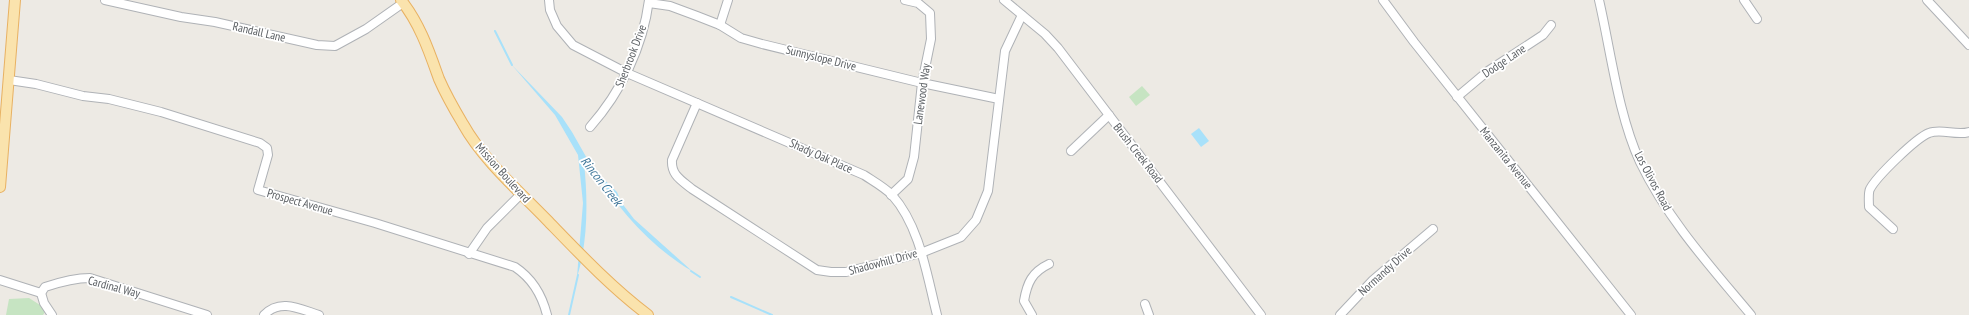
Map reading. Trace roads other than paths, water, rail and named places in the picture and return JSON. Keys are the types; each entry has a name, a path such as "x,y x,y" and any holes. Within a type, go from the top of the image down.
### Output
{"main road":[{"path":"0,187 16,0"},
{"name":"Mission Boulevard","path":"402,1 421,29 445,92 463,125 480,149 521,194 619,292 648,315"}],"street":[{"name":"Randall Lane","path":"104,0 181,17 215,22 317,45 335,46 366,28 402,1"},
{"name":"Shady Oak Place","path":"549,0 550,10 557,26 573,45 627,73 864,175 891,195 908,219 921,253 937,315"},
{"path":"720,25 728,0"},
{"name":"Lanewood Way","path":"891,195 908,179 914,157 922,83 931,39 930,13 918,3 905,0"},
{"name":"Brush Creek Road","path":"1004,0 1052,40 1261,315"},
{"name":"Manzanita Avenue","path":"1383,0 1457,97 1631,315"},
{"name":"Los Olivos Road","path":"1599,0 1620,100 1640,162 1685,236 1751,315"},
{"path":"1744,0 1756,19"},
{"path":"1927,0 1969,45"},
{"name":"Sherbrook Drive","path":"590,127 620,88 627,73 644,24 649,2"},
{"name":"Sunnyslope Drive","path":"649,2 670,6 720,25 741,38 762,44 922,83 999,99"},
{"name":"Shadowhill Drive","path":"697,103 672,160 671,168 676,177 692,189 817,270 846,272 921,253 961,237 976,220 988,191 1005,51 1022,15"},
{"name":"Dodge Lane","path":"1457,97 1488,71 1543,34 1551,25"},
{"name":"Prospect Avenue","path":"9,80 36,84 83,96 109,99 161,112 260,143 267,148 268,155 258,190 375,223 515,267 540,293 547,315"},
{"path":"1070,151 1109,116"},
{"path":"1893,228 1869,207 1869,190 1893,161 1929,133 1939,132 1963,134 1969,132"},
{"path":"470,254 486,228 521,194"},
{"name":"Normandy Drive","path":"1340,315 1374,280 1432,229"},
{"path":"1032,315 1024,301 1026,290 1032,275 1038,269 1049,264"},
{"name":"Cardinal Way","path":"41,293 45,287 51,285 74,278 90,278 207,315"},
{"path":"0,280 41,293 44,303 52,315"},
{"path":"1145,304 1149,315"},
{"path":"264,315 278,305 288,305 319,315"}],"water":[{"path":"511,64 562,117 593,169 584,163 586,221 581,264 577,277 583,203 578,155 555,115"},
{"path":"1199,128 1209,141 1201,147 1191,134"},
{"path":"594,170 617,192 621,202 634,219 692,271 663,251 637,226 603,185"}],"waterway":[{"name":"Rincon Creek","path":"495,31 512,65"},
{"name":"Rincon Creek","path":"691,271 700,277"},
{"path":"569,315 578,275"},
{"name":"Rincon Creek","path":"731,297 772,315"}]}
